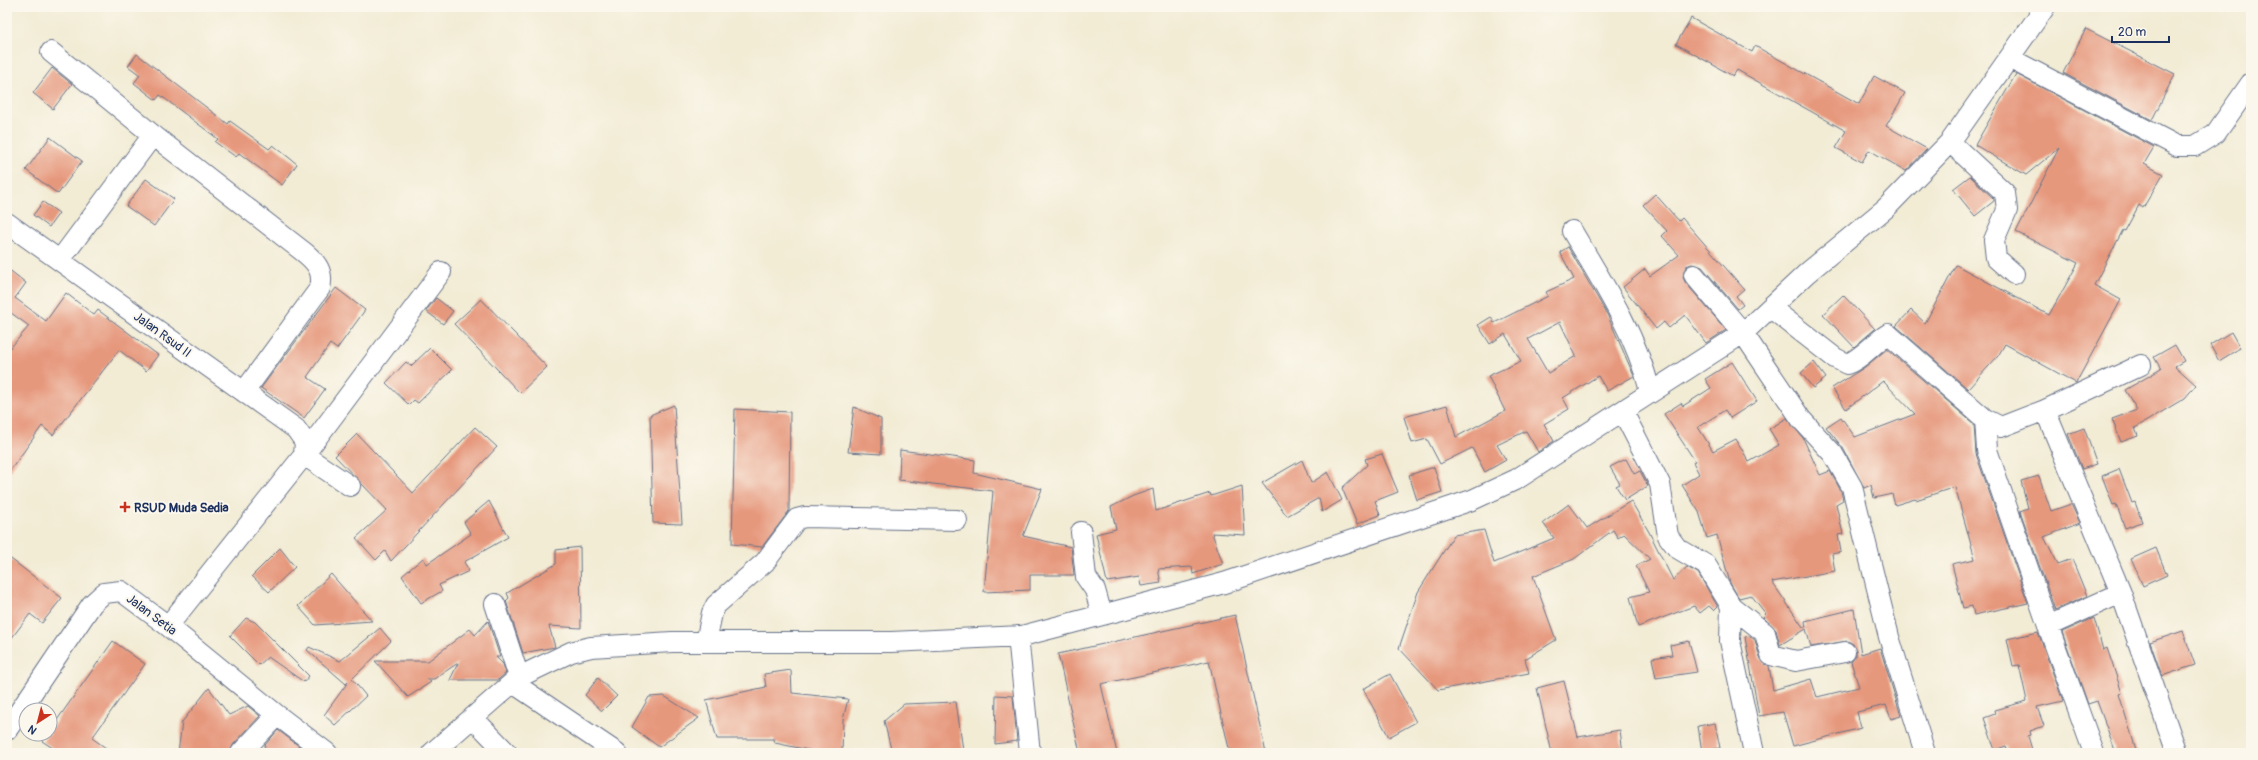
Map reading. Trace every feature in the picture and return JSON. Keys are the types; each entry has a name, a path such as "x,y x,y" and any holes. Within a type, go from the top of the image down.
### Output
{"street":[{"path":"432,753 516,680 571,652 591,647 672,642 891,642 1018,636 1224,583 1472,500 1517,479 1623,412 1650,391 1743,333 1807,273 1886,208 1950,142 2044,7"},
{"path":"51,52 153,135 305,253 321,272 322,278 320,288 244,392"},
{"path":"2009,58 2177,146 2195,146 2216,133 2251,84"},
{"path":"60,260 153,135"},
{"path":"1950,142 2005,192 2007,210 1994,240 1996,258 2014,274"},
{"name":"Jalan Rsud II","path":"7,223 296,430 305,442 304,455"},
{"path":"1572,231 1605,286 1644,366 1650,391"},
{"path":"168,626 304,455 441,272"},
{"path":"1694,275 1743,333 1801,418 1833,454 1852,487 1889,637 1925,753"},
{"path":"1771,308 1835,358 1847,364 1857,360 1876,342 1888,334 1985,419 2001,426 2045,410 2140,365"},
{"path":"2045,410 2121,593 2177,753"},
{"path":"1623,412 1660,484 1668,536 1676,548 1706,565 1731,606 1764,633 1771,655 1796,661 1845,652"},
{"path":"1985,419 1987,450 2094,753"},
{"path":"304,455 350,486"},
{"path":"706,642 712,613 716,605 765,562 797,519 805,517 957,520"},
{"path":"1081,532 1086,577 1095,590 1102,615"},
{"name":"Jalan Setia","path":"7,730 92,604 104,593 121,591 168,626 277,715 327,753"},
{"path":"2048,626 2121,593"},
{"path":"495,604 516,680 617,753"},
{"path":"1731,606 1730,641 1754,753"},
{"path":"1018,636 1030,753"},
{"path":"241,753 277,715"},
{"path":"473,718 507,753"}],"building":[{"path":"1691,18 1752,52 1755,46 1859,104 1874,76 1905,93 1886,126 1927,149 1906,171 1869,150 1862,162 1836,148 1846,131 1737,70 1733,76 1676,44"},
{"path":"2086,29 2175,74 2152,120 2063,73"},
{"path":"137,54 228,124 230,121 269,149 273,145 297,164 282,185 239,153 236,157 215,142 218,139 160,95 156,100 134,83 140,75 128,66"},
{"path":"52,68 72,84 53,109 33,93"},
{"path":"2016,74 2154,147 2144,164 2163,174 2143,208 2139,205 2125,231 2123,230 2094,285 2121,300 2076,383 2005,344 1998,356 1968,389 1896,326 1911,310 1925,323 1956,265 2049,315 2078,263 2016,232 2059,148 2026,175 1975,145"},
{"path":"50,137 82,161 58,194 26,170"},
{"path":"1970,176 1994,199 1994,201 1975,216 1953,189"},
{"path":"146,179 174,199 154,226 126,206"},
{"path":"1655,194 1679,221 1682,218 1744,289 1736,296 1743,305 1738,309 1702,267 1692,264 1686,266 1683,277 1685,282 1726,330 1706,343 1685,315 1669,328 1664,322 1656,329 1623,287 1645,269 1650,276 1679,255 1662,236 1667,231 1643,205"},
{"path":"43,202 59,213 49,227 33,215"},
{"path":"1568,247 1607,314 1634,376 1607,391 1598,376 1563,398 1569,409 1544,424 1554,441 1538,452 1526,431 1497,445 1506,460 1485,472 1472,448 1440,464 1427,439 1412,443 1404,417 1447,405 1456,437 1505,411 1488,376 1521,361 1505,334 1490,344 1478,325 1491,317 1494,323 1548,296 1546,292 1574,279 1560,252","holes":["1560,322 1576,356 1548,373 1528,339"]},
{"path":"7,268 26,283 15,298 46,321 66,293 94,315 98,310 158,355 146,371 119,350 53,435 42,426 7,475 7,352 29,326 7,310"},
{"path":"336,288 365,310 337,349 330,344 307,377 325,389 304,418 261,388"},
{"path":"1843,295 1875,329 1854,347 1823,314"},
{"path":"436,298 453,311 443,324 426,311"},
{"path":"481,299 547,367 520,393 454,324"},
{"path":"2231,332 2240,348 2219,361 2210,345"},
{"path":"2175,345 2184,361 2175,366 2196,385 2185,398 2135,428 2138,436 2121,442 2112,419 2137,410 2125,390 2161,369 2154,357"},
{"path":"430,348 452,370 418,403 414,400 409,405 386,383 406,362 411,366"},
{"path":"1887,349 1974,424 1976,454 2028,603 1974,615 1972,606 1963,608 1952,564 1975,559 1955,487 1916,500 1915,499 1895,505 1892,494 1874,498 1871,485 1864,488 1843,448 1826,427 1841,417 1855,437 1915,414 1883,381 1846,409 1832,388 1865,367"},
{"path":"1732,362 1757,401 1730,418 1725,410 1698,427 1713,451 1736,439 1749,462 1779,445 1769,429 1787,418 1803,438 1820,475 1830,471 1841,491 1843,500 1836,504 1843,534 1838,535 1841,552 1832,554 1835,571 1772,582 1803,627 1806,627 1805,621 1854,609 1861,654 1880,648 1901,716 1891,719 1886,705 1857,712 1861,728 1793,746 1783,712 1759,716 1745,637 1750,636 1755,640 1760,658 1769,666 1773,690 1811,679 1817,697 1859,687 1851,662 1856,656 1856,650 1853,644 1848,641 1811,647 1806,629 1780,645 1776,630 1763,617 1766,614 1751,595 1739,598 1730,583 1717,535 1707,538 1699,512 1682,485 1699,474 1693,462 1695,461 1664,414 1681,403 1683,406 1711,388 1705,379"},
{"path":"1814,362 1826,378 1813,388 1801,373"},
{"path":"674,405 682,524 653,523 650,415"},
{"path":"854,407 881,419 881,454 848,452"},
{"path":"735,409 790,412 789,511 762,547 732,544"},
{"path":"475,427 497,447 391,561 385,551 376,560 356,538 387,510 335,456 357,434 413,493"},
{"path":"2084,428 2097,464 2082,469 2068,434"},
{"path":"900,450 975,460 974,473 1042,489 1023,536 1071,547 1074,575 1030,575 1030,590 984,592 993,491 899,480"},
{"path":"1382,454 1398,492 1375,501 1380,515 1357,524 1342,488 1367,465 1365,459"},
{"path":"1626,459 1634,474 1640,471 1648,486 1625,500 1616,486 1620,484 1610,467"},
{"path":"1302,460 1311,483 1328,472 1342,500 1322,512 1319,498 1287,516 1262,483"},
{"path":"1434,467 1442,492 1417,500 1409,475"},
{"path":"2119,469 2132,503 2135,502 2142,522 2125,528 2116,504 2113,505 2102,476"},
{"path":"2039,476 2051,511 2071,504 2080,523 2044,537 2058,564 2072,559 2087,596 2055,610 2020,511 2028,508 2021,481"},
{"path":"1242,486 1245,535 1212,533 1223,564 1193,574 1192,567 1158,569 1161,583 1141,586 1139,577 1107,582 1096,534 1116,529 1111,507 1133,496 1153,489 1156,511 1210,493 1211,496"},
{"path":"489,501 508,537 464,562 469,571 439,585 442,591 421,603 402,576 423,558 427,564 471,534 464,522"},
{"path":"1631,501 1649,532 1673,580 1687,567 1698,573 1718,607 1714,611 1709,606 1700,613 1694,606 1638,627 1630,597 1649,592 1636,566 1650,559 1624,534 1618,538 1613,530 1574,559 1533,576 1556,640 1525,659 1529,673 1438,690 1399,648 1418,592 1454,535 1484,530 1494,563 1554,538 1543,523 1569,504 1587,528"},
{"path":"580,547 581,628 549,626 555,647 523,653 506,601 509,598 507,593 556,564 556,550"},
{"path":"280,548 295,567 269,592 252,576"},
{"path":"2156,548 2167,575 2143,586 2131,559"},
{"path":"7,556 62,598 42,623 30,614 7,644"},
{"path":"331,574 372,621 315,625 298,606"},
{"path":"1235,615 1266,753 1230,753 1209,661 1101,684 1117,753 1080,753 1058,654"},
{"path":"246,618 255,622 309,676 304,682 268,657 259,665 230,636"},
{"path":"2094,618 2103,650 2107,648 2122,693 2119,694 2137,753 2116,753 2097,701 2088,704 2062,632"},
{"path":"488,621 500,657 496,657 503,664 506,673 498,680 450,680 458,663 434,679 427,679 431,682 408,697 375,661 428,661 470,629 475,635"},
{"path":"380,628 391,641 352,679 366,696 335,725 324,715 348,682 346,684 307,650 309,647 340,661"},
{"path":"2183,631 2195,665 2162,676 2150,642"},
{"path":"2038,632 2063,701 2037,707 2044,726 2030,731 2031,735 2028,736 2033,753 2008,753 2006,746 1995,750 1984,718 1995,714 1994,710 2027,701 2019,665 2013,666 2007,639"},
{"path":"113,641 145,664 92,738 113,753 60,753 44,742 58,742 58,719"},
{"path":"1689,641 1697,672 1656,678 1652,658 1672,655 1670,645"},
{"path":"791,670 792,693 848,699 843,720 842,753 813,753 813,751 775,743 774,739 717,739 706,700 766,687 764,674"},
{"path":"1390,674 1416,722 1389,737 1363,689"},
{"path":"598,678 617,696 602,711 585,695"},
{"path":"1564,681 1578,737 1620,730 1623,753 1552,753 1537,688"},
{"path":"209,688 229,715 248,706 260,716 233,745 230,753 178,753 182,722"},
{"path":"996,695 1013,696 1017,741 995,744"},
{"path":"664,696 699,718 659,747 632,727 649,697"},
{"path":"956,702 963,750 950,753 892,753 884,721 904,704"},
{"path":"1715,723 1720,748 1702,752 1698,726"},
{"path":"278,730 308,753 263,753 265,745"}],"place":[{"name":"RSUD Muda Sedia","path":"125,507"}]}
